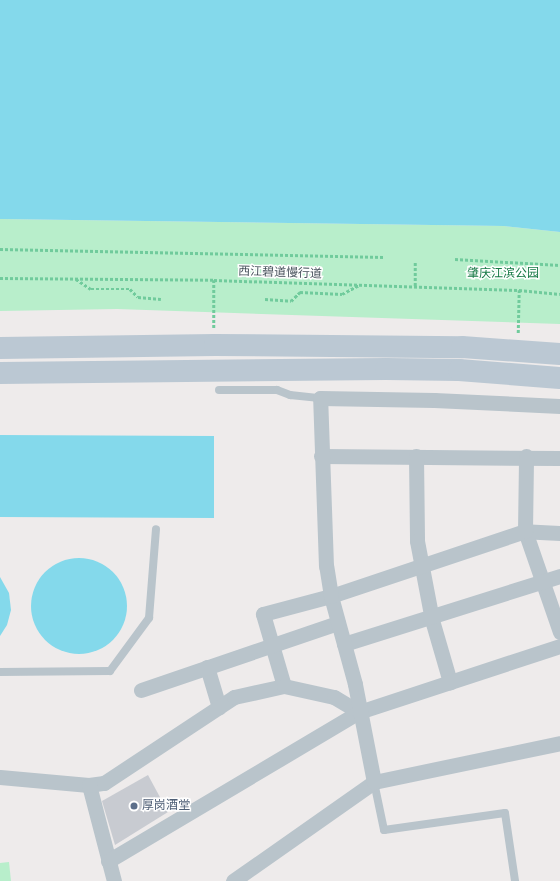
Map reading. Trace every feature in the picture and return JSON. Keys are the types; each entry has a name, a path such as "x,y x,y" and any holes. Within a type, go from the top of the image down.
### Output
{"main road":[{"path":"0,348 215,345 462,347 560,354"},
{"path":"0,372 386,369 459,370 560,378"}],"street":[{"path":"374,782 359,712 355,684 331,596 326,566 320,398 434,400 560,406"},
{"path":"321,456 526,456 560,458"},
{"path":"416,456 417,541 431,617 450,682"},
{"path":"526,456 525,531 560,632"},
{"path":"284,686 263,614 331,596 525,531 560,533"},
{"path":"344,644 560,576"},
{"path":"141,690 271,644 338,623"},
{"path":"108,861 359,712 560,646"},
{"path":"207,667 219,707"},
{"path":"0,777 89,785 104,783 234,697 284,686 334,696 359,712"},
{"path":"233,881 374,782 560,743"},
{"path":"89,785 114,881"}],"lane":[{"path":"219,390 277,390 289,399 320,398"},
{"path":"0,672 110,671 149,618 156,529"},
{"path":"374,782 384,830 505,813 514,881"}],"path":[{"path":"0,249 384,257"},
{"path":"455,259 560,265"},
{"path":"415,261 415,286"},
{"name":"西江碧道慢行道","path":"0,278 214,280 360,284 519,290 560,294"},
{"path":"76,279 91,289 130,289 138,297 161,298"},
{"path":"214,280 214,313"},
{"path":"265,299 291,301 300,292 342,294 360,284"},
{"path":"517,322 519,290"}],"green space":[{"name":"肇庆江滨公园","path":"0,219 504,226 560,232 560,324 117,309 0,311"},
{"path":"9,862 11,881 0,881 0,863"}],"water":[{"path":"0,0 560,0 560,232 504,226 0,219"},
{"path":"0,435 214,436 214,518 0,517"},
{"path":"79,558 97,562 106,566 113,572 119,579 123,588 127,606 123,624 119,633 113,640 106,646 97,650 79,654 61,650 52,646 45,640 39,633 35,624 31,606 35,588 39,579 45,572 52,566 61,562"},
{"path":"0,577 9,593 11,610 7,625 0,636"}],"building":[{"name":"厚岗酒堂","path":"148,775 168,812 115,845 102,801"}],"place":[{"name":"厚岗酒堂","path":"134,806"}]}
